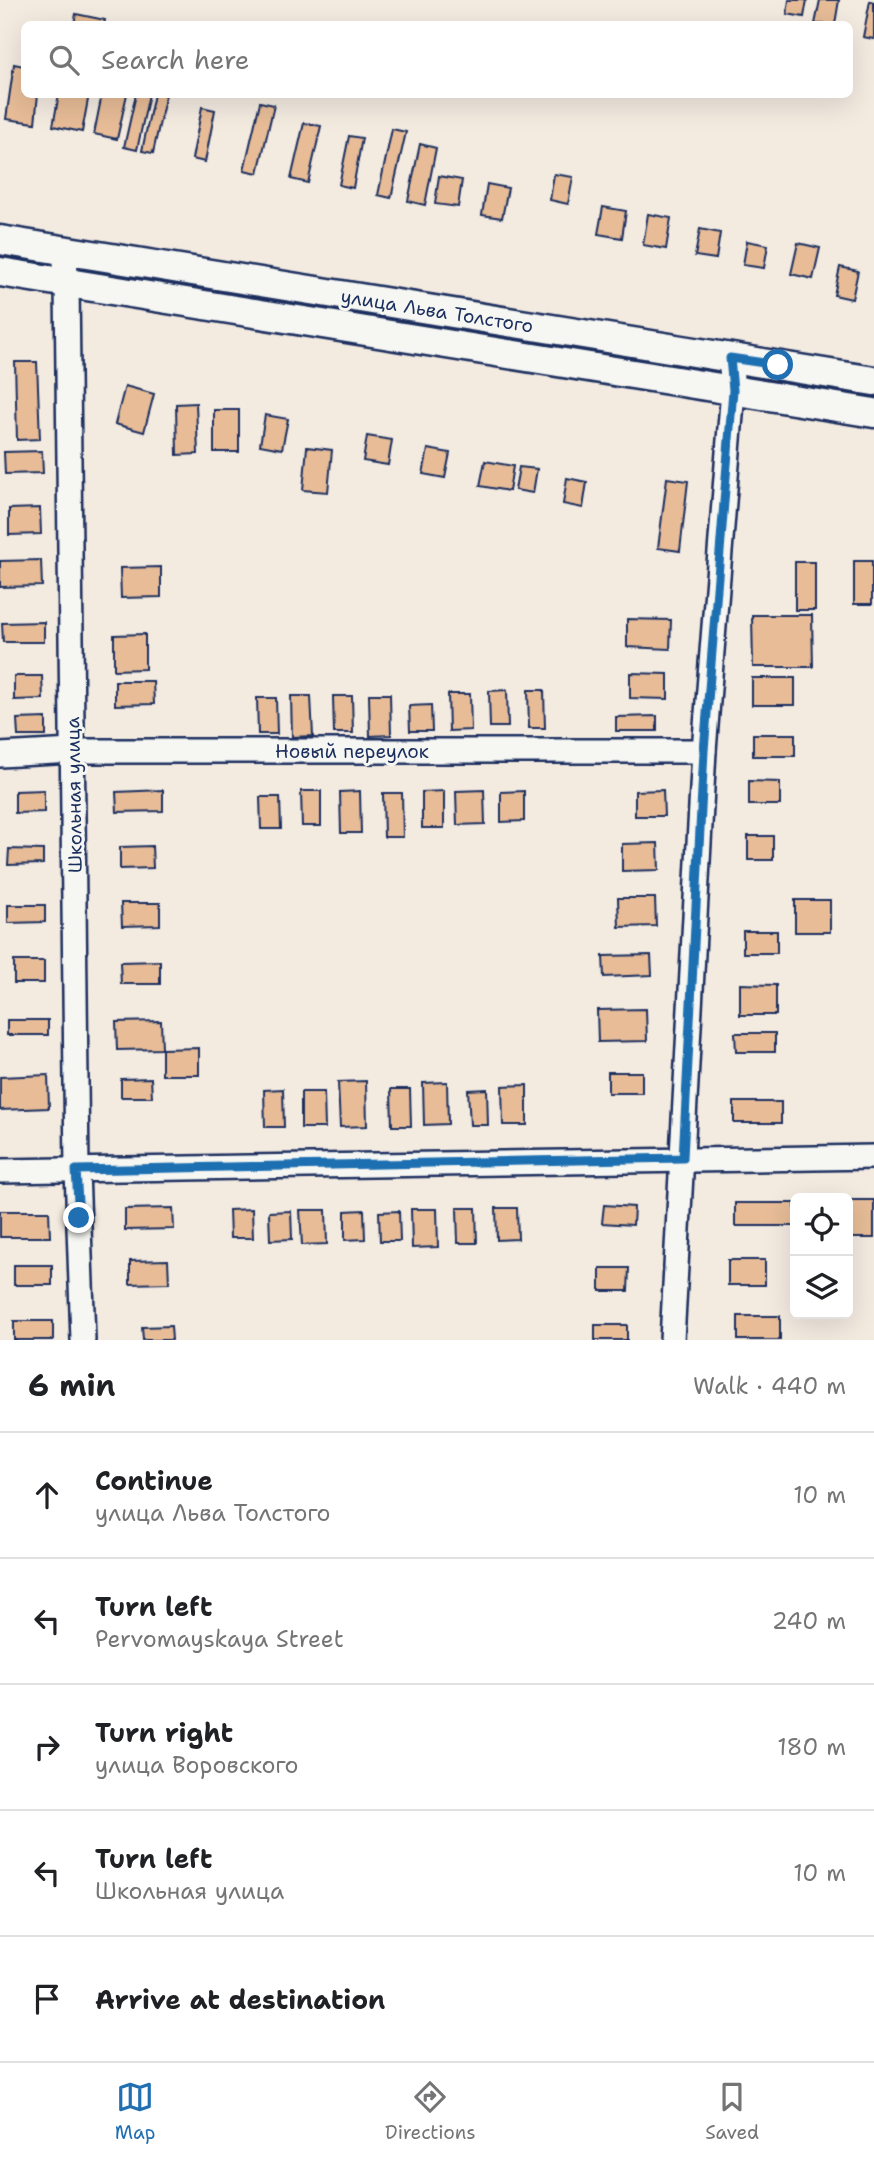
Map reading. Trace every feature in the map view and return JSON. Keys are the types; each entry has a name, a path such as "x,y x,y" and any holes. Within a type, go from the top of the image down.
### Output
{"main road":[{"name":"улица Льва Толстого","path":"0,240 874,381"},
{"name":"улица Льва Толстого","path":"0,272 874,413"}],"street":[{"name":"Школьная улица","path":"64,251 67,284 76,1170 83,1340"},
{"path":"672,1340 704,751 733,390 730,358"},
{"name":"Новый переулок","path":"0,755 73,751 704,751"},
{"path":"0,1171 874,1157"}],"building":[{"path":"789,0 807,0 804,17 787,14"},
{"path":"820,0 839,0 836,21 816,21"},
{"path":"870,1 874,2 874,39 863,37"},
{"path":"76,14 105,20 105,21 75,21"},
{"path":"14,64 21,65 21,98 38,98 35,123 6,119"},
{"path":"58,98 88,98 82,132 53,126"},
{"path":"101,98 126,98 117,139 94,134"},
{"path":"135,98 148,98 137,150 124,147"},
{"path":"153,98 165,98 153,153 142,151"},
{"path":"260,102 274,105 258,173 244,170"},
{"path":"202,107 215,110 205,162 192,159"},
{"path":"304,123 321,126 308,183 291,179"},
{"path":"392,129 406,132 391,198 378,195"},
{"path":"349,136 362,138 353,188 339,185"},
{"path":"420,144 436,148 425,205 408,201"},
{"path":"554,174 573,177 568,204 550,200"},
{"path":"439,176 462,180 458,207 435,204"},
{"path":"487,184 508,188 502,218 482,215"},
{"path":"603,207 626,211 622,238 598,234"},
{"path":"648,214 671,218 666,249 643,245"},
{"path":"700,229 720,233 716,259 695,256"},
{"path":"747,241 768,245 764,268 743,265"},
{"path":"798,243 820,248 813,279 791,274"},
{"path":"840,267 858,271 852,299 834,295"},
{"path":"15,362 37,362 40,439 17,440"},
{"path":"125,386 154,394 144,432 115,424"},
{"path":"196,403 198,454 177,455 176,404"},
{"path":"214,410 239,410 239,452 214,452"},
{"path":"265,415 288,419 282,449 260,445"},
{"path":"367,436 392,440 388,465 363,461"},
{"path":"307,447 332,450 328,492 303,490"},
{"path":"428,449 450,453 445,478 423,474"},
{"path":"42,451 43,473 5,474 4,452"},
{"path":"485,461 513,466 509,491 480,486"},
{"path":"519,467 537,469 533,493 515,490"},
{"path":"567,478 587,482 583,508 563,504"},
{"path":"667,478 688,481 680,551 658,548"},
{"path":"40,508 41,534 9,535 9,509"},
{"path":"41,560 42,586 0,587 0,561"},
{"path":"854,561 872,561 872,604 854,604"},
{"path":"795,562 815,562 815,610 795,610"},
{"path":"161,567 161,597 121,598 120,568"},
{"path":"752,615 812,615 813,667 753,667"},
{"path":"627,619 671,620 670,649 627,647"},
{"path":"44,622 44,642 3,642 2,623"},
{"path":"145,634 145,669 114,670 114,635"},
{"path":"630,673 668,674 668,699 630,698"},
{"path":"14,676 42,676 43,699 14,700"},
{"path":"752,678 795,678 795,705 752,705"},
{"path":"115,681 153,681 154,704 115,705"},
{"path":"507,690 508,727 490,727 489,691"},
{"path":"528,690 544,690 545,728 529,728"},
{"path":"369,694 390,694 391,735 370,736"},
{"path":"448,694 470,694 471,730 449,731"},
{"path":"291,696 311,696 313,736 292,737"},
{"path":"333,696 352,696 353,733 334,733"},
{"path":"257,698 276,698 277,734 258,734"},
{"path":"431,705 432,731 410,731 409,706"},
{"path":"657,716 657,731 616,731 616,717"},
{"path":"46,718 46,736 18,736 17,719"},
{"path":"753,734 795,734 795,756 753,756"},
{"path":"749,781 780,782 780,805 749,805"},
{"path":"44,790 44,812 15,813 15,791"},
{"path":"163,790 163,811 117,812 116,792"},
{"path":"484,790 485,824 457,825 456,791"},
{"path":"663,790 664,816 635,816 635,791"},
{"path":"301,791 321,791 321,826 302,826"},
{"path":"360,791 361,833 341,833 340,792"},
{"path":"444,791 444,828 422,828 422,792"},
{"path":"524,791 524,821 501,822 501,792"},
{"path":"383,793 402,793 403,837 384,837"},
{"path":"260,797 280,797 281,829 261,829"},
{"path":"748,836 773,836 773,860 748,860"},
{"path":"658,843 659,870 622,871 622,844"},
{"path":"152,846 153,868 120,869 120,847"},
{"path":"9,849 43,850 43,864 8,865"},
{"path":"618,898 655,898 656,926 619,927"},
{"path":"795,900 830,900 830,932 795,932"},
{"path":"121,903 160,903 160,925 122,926"},
{"path":"8,905 45,905 45,922 8,923"},
{"path":"743,931 777,931 777,953 743,953"},
{"path":"651,955 652,975 604,977 603,956"},
{"path":"14,961 44,961 44,983 14,983"},
{"path":"160,961 160,984 121,984 120,962"},
{"path":"740,984 776,985 776,1015 740,1015"},
{"path":"646,1009 647,1041 598,1042 597,1010"},
{"path":"7,1020 48,1020 48,1035 7,1035"},
{"path":"161,1021 162,1049 117,1050 116,1022"},
{"path":"735,1033 775,1033 775,1052 736,1052"},
{"path":"199,1048 199,1075 162,1075 162,1049"},
{"path":"608,1072 642,1072 642,1093 608,1093"},
{"path":"48,1075 49,1108 0,1110 0,1077"},
{"path":"151,1078 152,1097 121,1097 121,1079"},
{"path":"366,1081 367,1126 340,1127 338,1082"},
{"path":"447,1082 448,1124 424,1125 423,1083"},
{"path":"527,1085 527,1125 503,1125 502,1086"},
{"path":"283,1089 284,1127 265,1127 264,1090"},
{"path":"391,1089 410,1089 411,1126 392,1126"},
{"path":"487,1089 488,1125 470,1125 468,1090"},
{"path":"301,1092 324,1092 325,1128 301,1128"},
{"path":"734,1102 781,1102 781,1123 734,1123"},
{"path":"853,1200 874,1200 874,1238 853,1238"},
{"path":"735,1203 790,1203 790,1226 735,1226"},
{"path":"604,1205 634,1207 633,1225 602,1223"},
{"path":"173,1208 174,1229 125,1230 125,1209"},
{"path":"457,1208 476,1208 477,1243 458,1243"},
{"path":"496,1208 517,1208 518,1239 497,1240"},
{"path":"252,1209 253,1238 230,1238 229,1210"},
{"path":"411,1209 437,1209 438,1247 412,1248"},
{"path":"300,1210 326,1210 327,1244 302,1245"},
{"path":"364,1210 365,1239 345,1240 345,1211"},
{"path":"0,1211 49,1211 50,1237 0,1237"},
{"path":"291,1211 292,1239 270,1240 269,1212"},
{"path":"399,1211 400,1241 380,1241 379,1212"},
{"path":"168,1260 169,1283 130,1284 130,1261"},
{"path":"728,1260 765,1260 765,1285 728,1285"},
{"path":"14,1265 52,1265 52,1285 14,1285"},
{"path":"600,1268 629,1268 628,1291 600,1291"},
{"path":"738,1316 780,1316 780,1340 738,1340"},
{"path":"14,1321 53,1321 53,1340 14,1340"},
{"path":"595,1325 627,1325 627,1340 595,1340"},
{"path":"171,1326 172,1340 143,1340 142,1327"}],"route":[{"path":"79,1218 76,1170 683,1158 704,751 733,390 730,358 778,365"}]}
